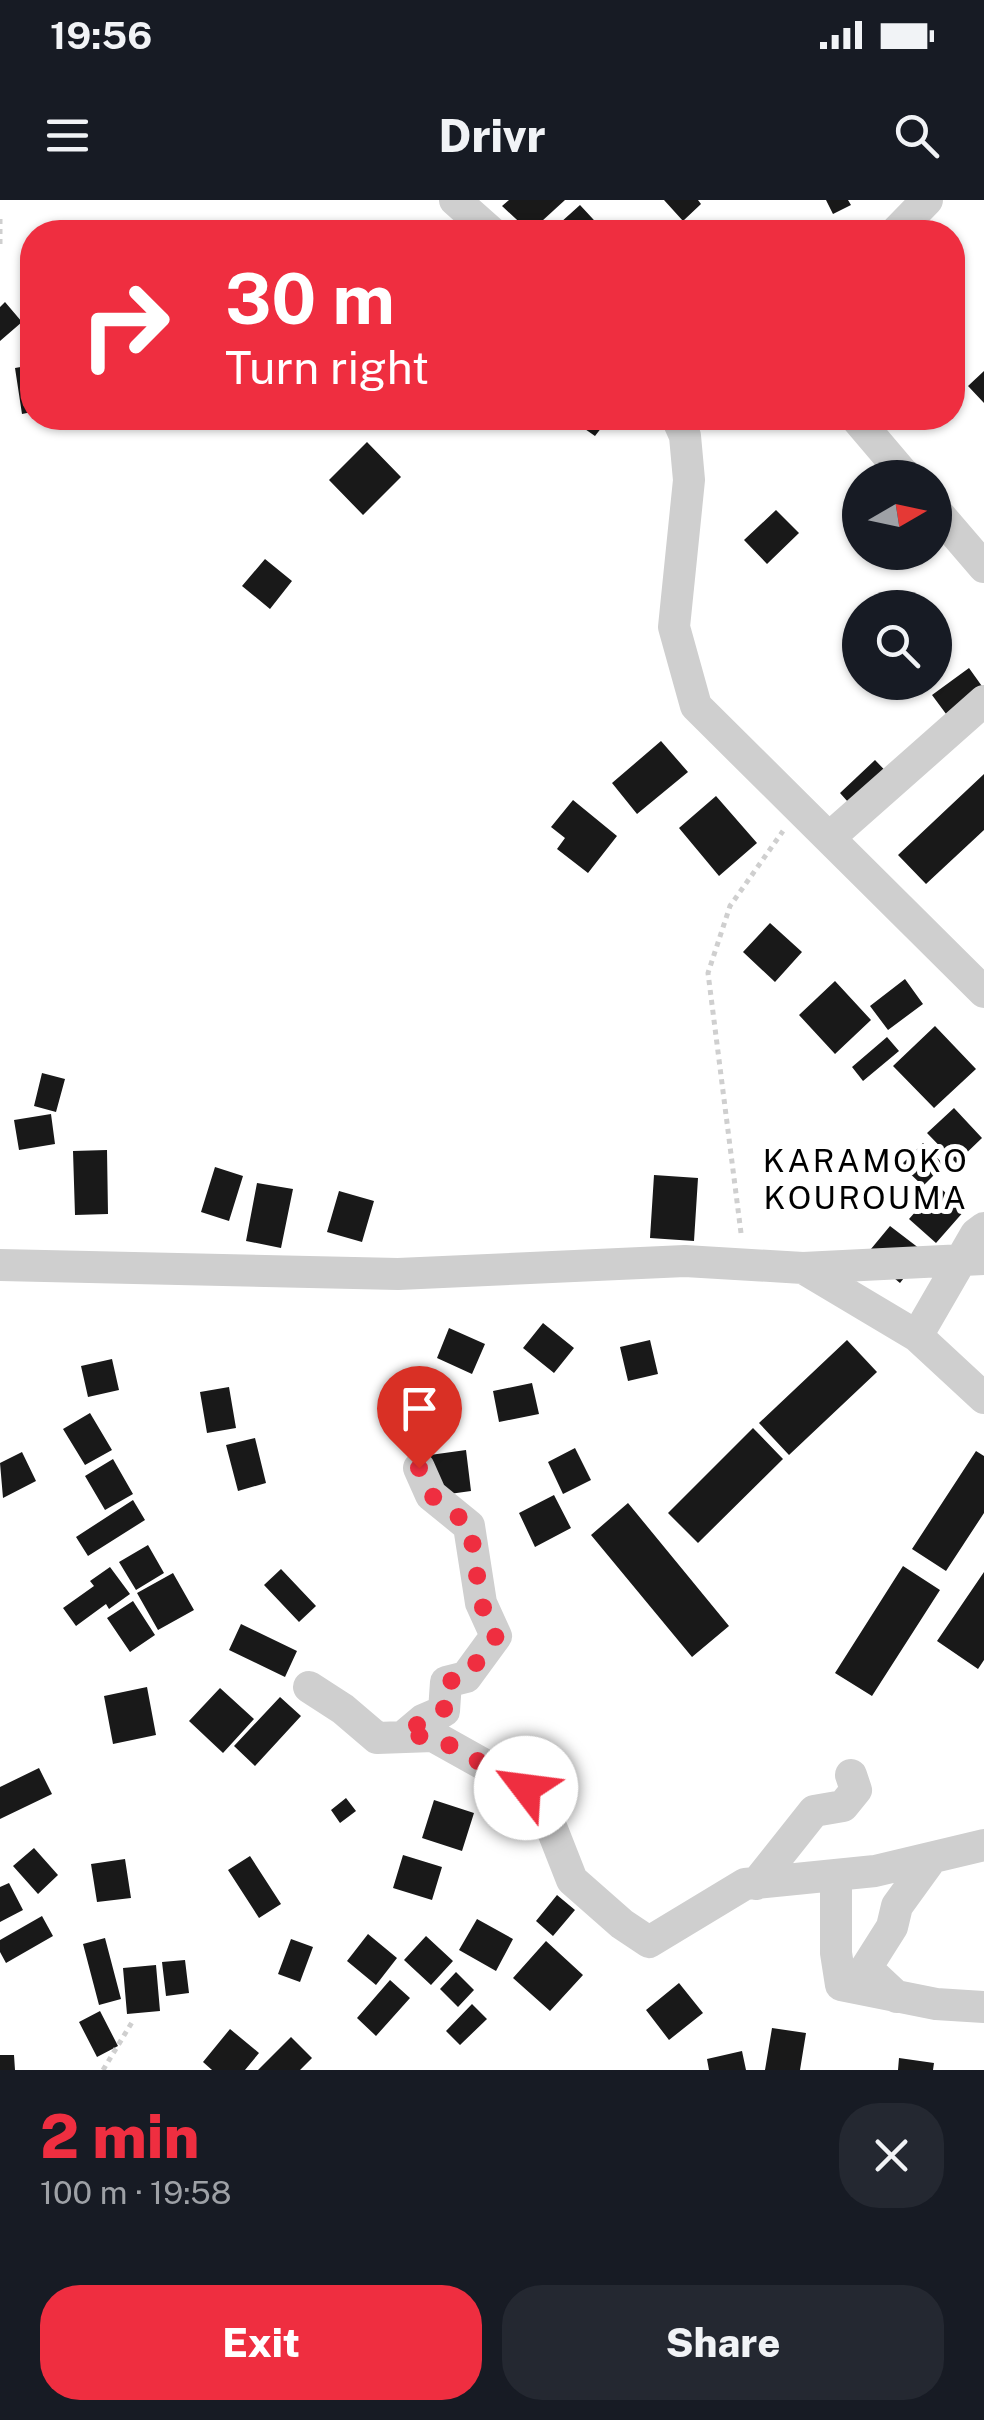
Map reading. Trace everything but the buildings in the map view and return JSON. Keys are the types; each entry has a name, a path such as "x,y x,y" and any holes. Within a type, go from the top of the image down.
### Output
{"street":[{"path":"456,200 478,220"},
{"path":"908,220 927,200"},
{"path":"690,430 674,627 696,706 984,992"},
{"path":"866,430 892,460"},
{"path":"952,530 984,568"},
{"path":"830,838 984,702"},
{"path":"918,1336 973,1259 984,1228"},
{"path":"0,1264 398,1274 685,1261 803,1268 973,1259"},
{"path":"803,1268 918,1336 984,1398"},
{"path":"404,1736 423,1720 444,1710 446,1682 466,1677 496,1636 481,1603 470,1526 431,1495 419,1468"},
{"path":"308,1687 343,1708 378,1738 433,1736 526,1788 550,1824 572,1880 649,1942 745,1884 836,1876 984,1845"},
{"path":"756,1884 814,1811 843,1806 856,1790 851,1775"},
{"path":"898,1998 866,1968 886,1939 897,1906 931,1859"},
{"path":"836,1876 840,1984 898,1998 984,2007"}],"path":[{"path":"0,219 0,248"},
{"path":"745,1265 708,973 730,906 799,808"},
{"path":"103,2070 134,2018"}],"district":[{"name":"KARAMOKO KOUROUMA","path":"866,1180"}],"route":[{"path":"419,1468 431,1495 470,1526 481,1603 496,1636 466,1677 446,1682 444,1710 423,1720 404,1736 433,1736 526,1788"}]}
